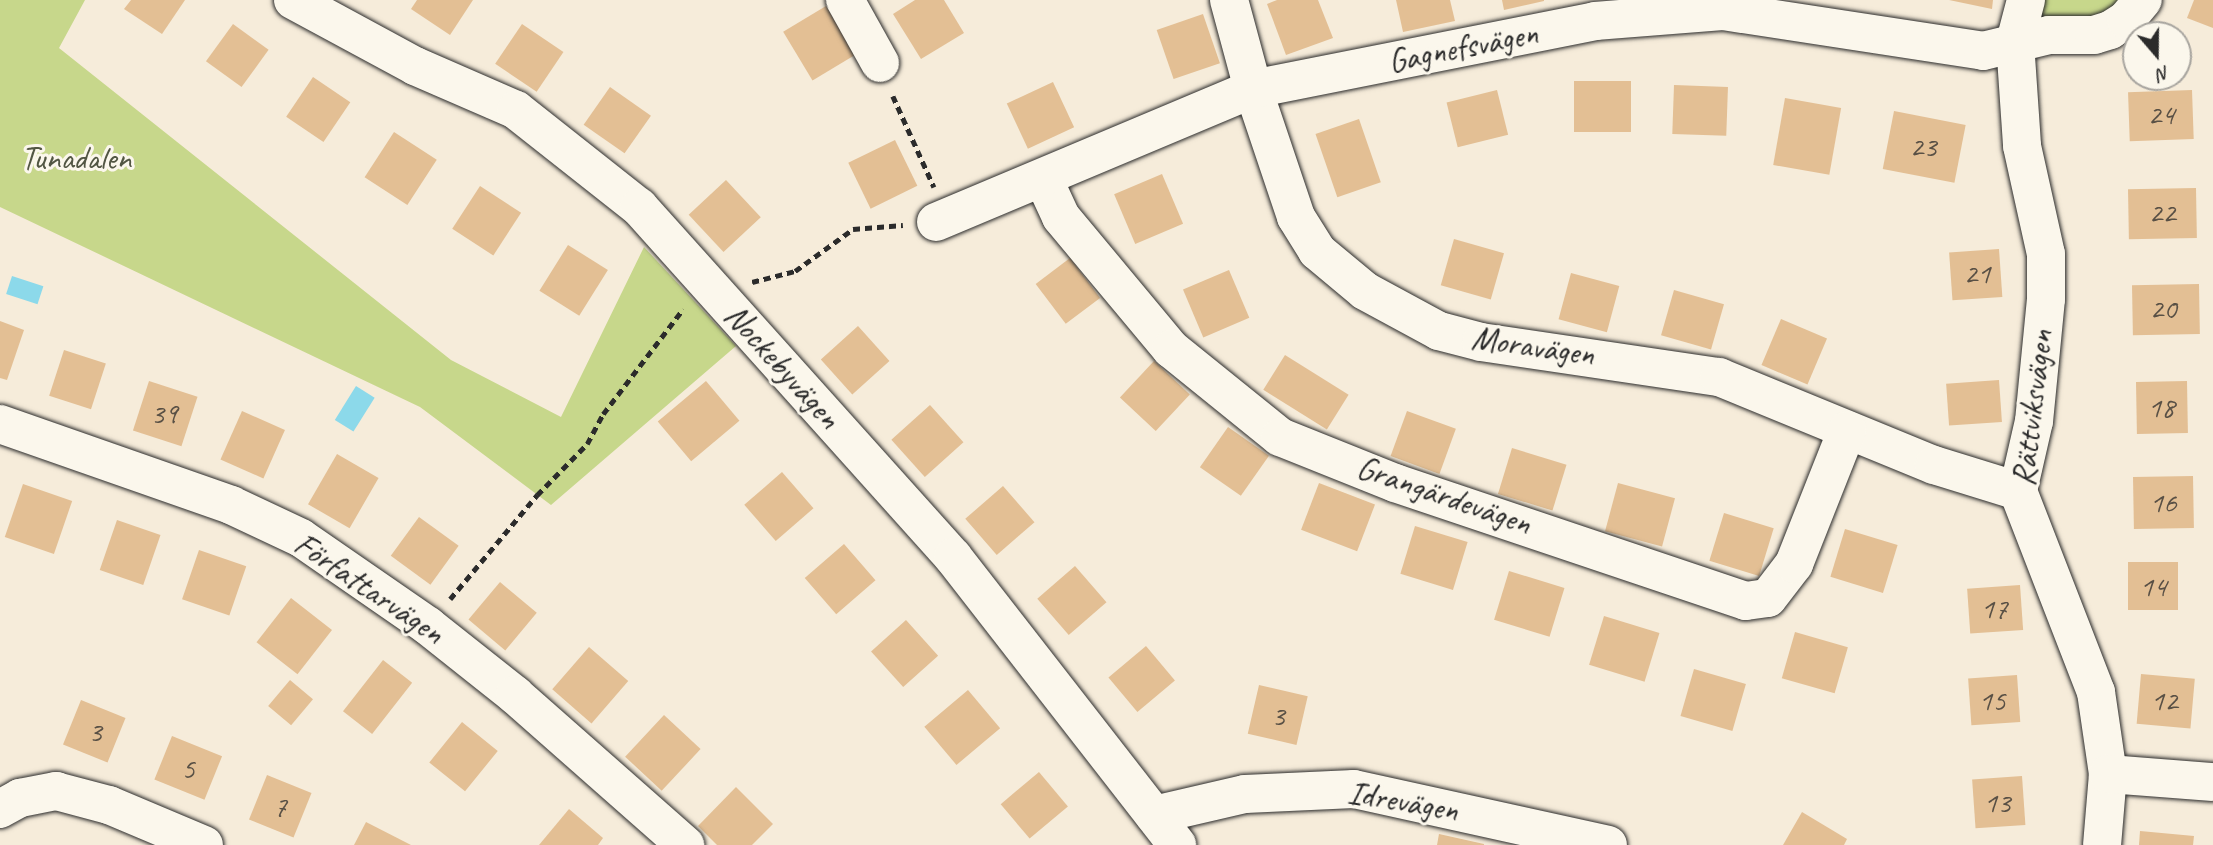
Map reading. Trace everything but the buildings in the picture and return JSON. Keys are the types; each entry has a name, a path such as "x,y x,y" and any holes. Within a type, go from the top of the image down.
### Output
{"street":[{"name":"Nockebyvägen","path":"293,0 415,66 516,110 639,207 953,558 1177,845"},
{"path":"845,0 880,63"},
{"name":"Moravägen","path":"1229,0 1253,89 1296,216 1317,251 1365,291 1440,331 1481,342 1719,377 1934,465 2018,491"},
{"name":"Rättviksvägen","path":"2026,0 2015,42 2022,146 2046,254 2046,288 2034,421 2018,491 2096,692 2108,774 2102,845"},
{"path":"2015,42 2110,30 2126,20 2143,0"},
{"name":"Gagnefsvägen","path":"936,222 1253,89 1595,21 1723,11 1983,51 2015,42"},
{"name":"Grangärdevägen","path":"1043,178 1061,217 1171,349 1280,437 1395,483 1746,601 1768,598 1794,564 1847,430"},
{"name":"Författarvägen","path":"0,424 231,505 300,538 428,626 515,695 685,845"},
{"path":"2108,774 2213,782"},
{"name":"Idrevägen","path":"1154,814 1245,794 1354,789 1608,845"},
{"path":"0,809 20,799 56,791 109,805 204,845"}],"path":[{"path":"909,134 931,179"},
{"path":"428,626 537,495 587,444 603,414 685,305 715,292 795,271 853,229 936,222"}],"green space":[{"name":"Tunadalen","path":"0,0 85,0 59,48 451,360 561,417 644,247 736,346 551,505 420,407 0,207"},
{"path":"2040,0 2125,0 2105,17 2042,17 2037,11"}],"water":[{"path":"12,276 43,286 38,304 6,294"},
{"path":"356,386 375,398 353,432 335,420"}]}
